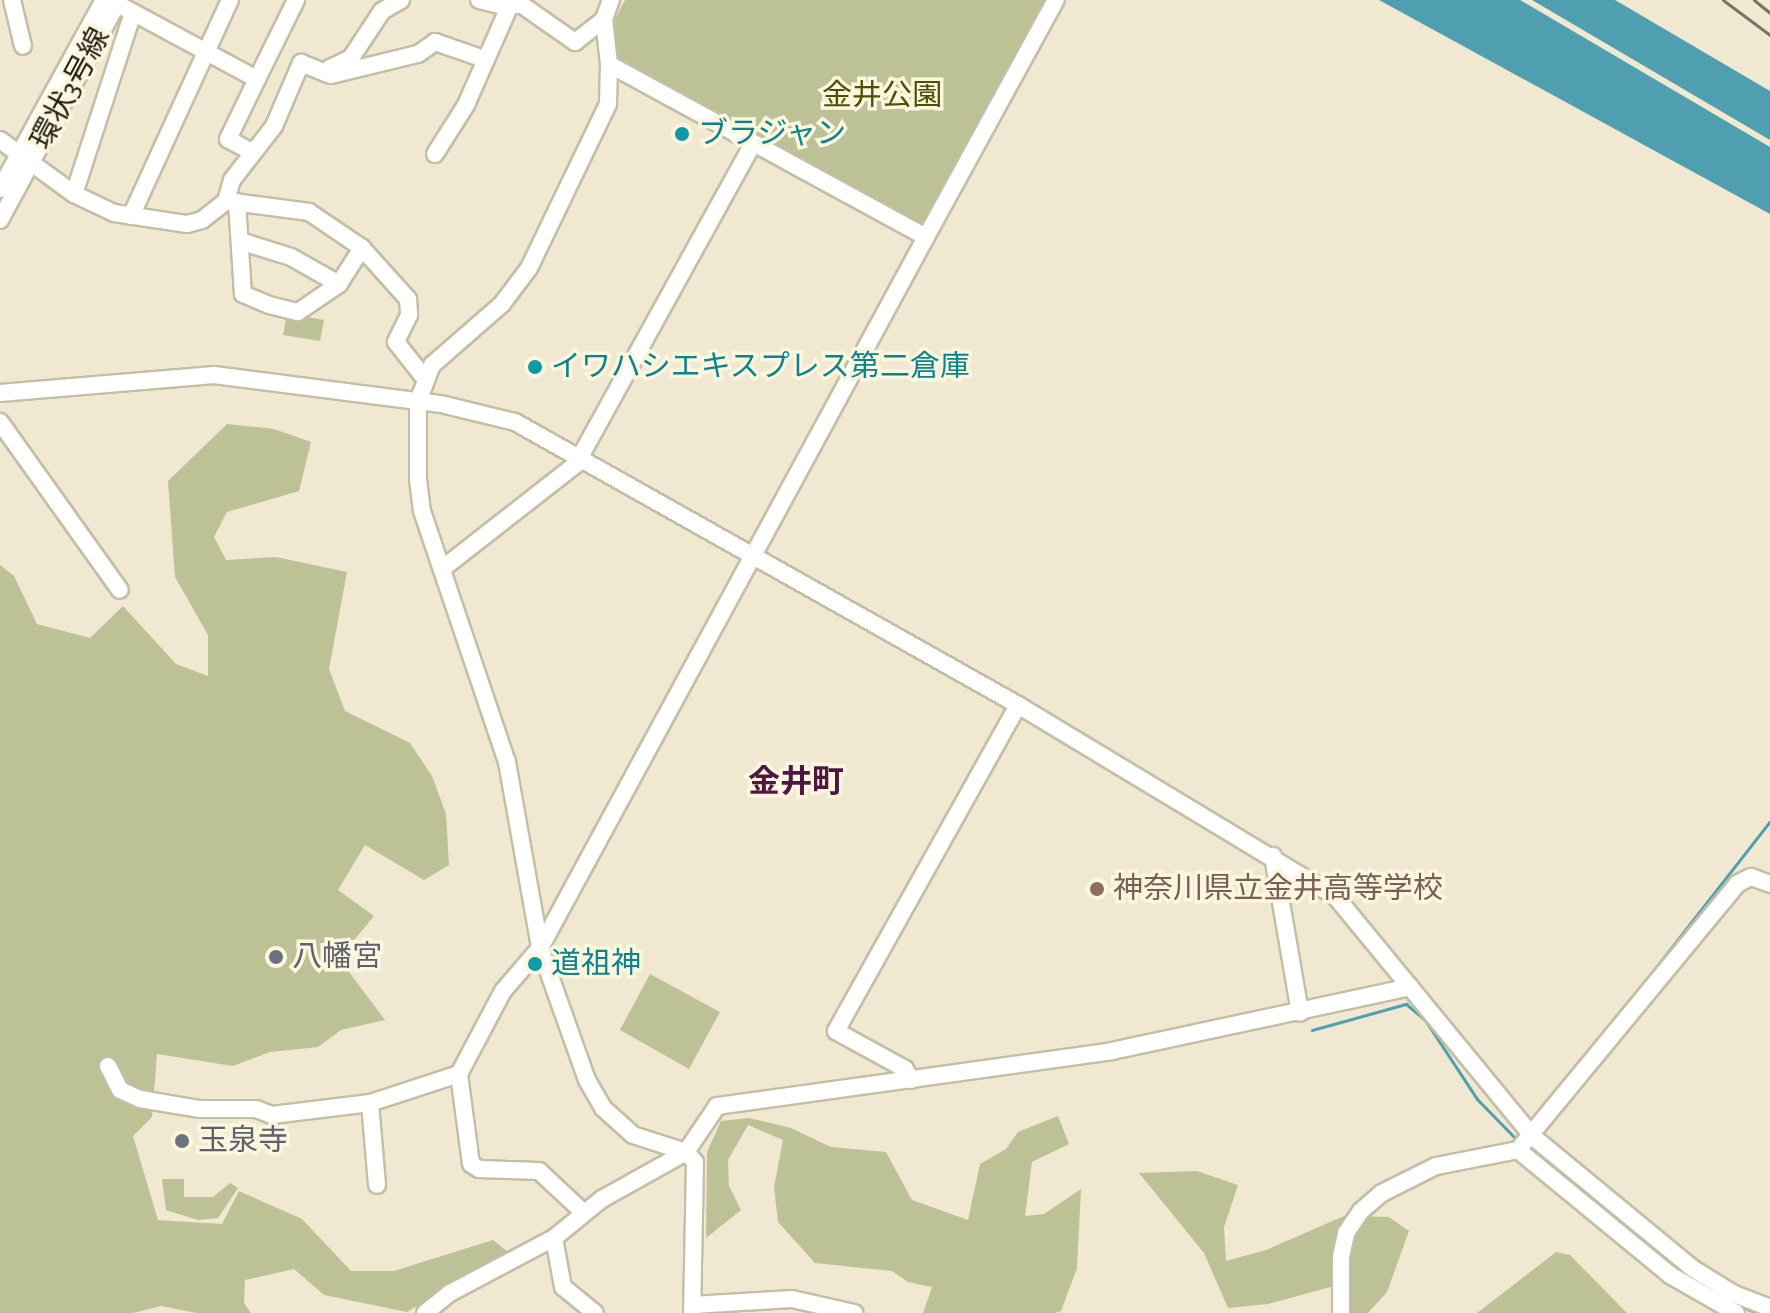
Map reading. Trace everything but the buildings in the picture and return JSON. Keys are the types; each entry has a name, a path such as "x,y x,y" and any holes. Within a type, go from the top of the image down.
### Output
{"street":[{"path":"12,0 23,46"},
{"path":"131,216 230,0"},
{"path":"252,152 228,139 296,0"},
{"path":"317,70 351,58 382,11 401,0"},
{"path":"479,0 522,5 575,42 605,6"},
{"path":"583,1212 539,1171 479,1169 471,1164 459,1074 503,991 540,948 1056,0"},
{"path":"112,1 132,15 257,79"},
{"name":"環状3号線","path":"0,220 25,159 112,1"},
{"path":"435,154 466,105 510,4"},
{"path":"605,6 608,104 598,128 529,268 502,304 432,365 418,401 422,511 507,762 540,948 587,1080 603,1108 633,1135 686,1152 695,1162 692,1309 776,1308 814,1301 854,1313"},
{"path":"74,194 132,15"},
{"path":"362,248 339,284 298,312 243,294 232,180 274,126 301,63 331,75 418,54 435,42 484,59"},
{"path":"609,64 926,237"},
{"path":"0,140 74,194 131,216 187,224 202,220 232,202 309,212 362,248 408,299 409,315 396,342 426,380"},
{"path":"442,569 581,458 753,144"},
{"name":"環状3号線","path":"0,189 25,159"},
{"path":"240,241 291,257 339,284"},
{"path":"0,393 214,375 418,401 515,422 753,553 1018,705 1273,856 1336,897 1517,1117 1525,1141 1670,1275 1736,1313"},
{"path":"0,422 120,590"},
{"path":"911,1080 905,1069 836,1031 1018,705"},
{"path":"1273,856 1300,1013"},
{"path":"1341,1313 1341,1257 1346,1233 1361,1211 1382,1193 1436,1166 1525,1141 1737,884 1751,877 1770,884"},
{"path":"425,1313 450,1293 554,1238 583,1212 686,1152 717,1106 1112,1051 1410,987"},
{"path":"108,1066 120,1090 127,1093 200,1109 256,1109 272,1115 370,1103 459,1074"},
{"path":"370,1103 377,1185"},
{"path":"1525,1141 1692,1268 1734,1294 1770,1308"},
{"path":"554,1238 563,1287 595,1313"}],"green space":[{"name":"金井公園","path":"625,0 1047,0 922,228 616,60 615,19"},
{"path":"287,314 324,320 320,341 283,335"},
{"path":"227,424 274,429 311,442 299,491 227,512 214,537 226,560 276,557 347,572 329,669 345,711 410,743 432,776 446,814 449,865 424,880 365,845 338,890 374,916 354,940 346,968 385,1020 341,1030 318,1047 270,1052 233,1066 157,1054 152,1117 133,1136 158,1220 222,1224 239,1191 302,1219 351,1271 394,1271 493,1240 508,1252 407,1312 324,1295 294,1269 245,1280 244,1303 251,1313 197,1313 161,1306 133,1313 0,1313 0,565 14,576 37,624 90,638 123,606 176,664 208,676 208,635 175,577 168,481"},
{"path":"650,974 720,1012 689,1069 620,1030"},
{"path":"1058,1116 1069,1144 1032,1162 1025,1216 1044,1214 1081,1189 1077,1268 1061,1311 923,1313 932,1287 908,1282 892,1271 815,1263 778,1222 774,1187 783,1140 748,1125 728,1160 729,1186 741,1210 706,1238 707,1152 721,1121 749,1118 791,1128 831,1147 886,1152 912,1200 968,1220 980,1164 1006,1149 1018,1132"},
{"path":"1197,1171 1238,1185 1224,1227 1226,1261 1266,1250 1344,1216 1389,1217 1409,1231 1387,1292 1368,1313 1351,1313 1334,1286 1268,1304 1228,1308 1204,1253 1139,1173"},
{"path":"162,1179 184,1179 184,1197 213,1197 230,1183 238,1188 218,1218 198,1220 166,1210"},
{"path":"1556,1252 1570,1255 1627,1313 1477,1313"}],"water":[{"path":"1379,0 1520,0 1770,147 1770,214"},
{"path":"1532,0 1615,0 1770,91 1770,140"}],"waterway":[{"path":"1603,1035 1770,821"},
{"path":"1312,1030 1406,1004 1425,1020 1477,1099 1518,1141"},
{"path":"1642,1241 1679,1272"},
{"path":"1737,1305 1758,1313"}],"railway":[{"path":"1723,0 1770,35"},
{"path":"1754,0 1770,13"}],"place":[{"name":"ブラジャン","path":"682,134"},
{"name":"イワハシエキスプレス第二倉庫","path":"535,367"},
{"name":"神奈川県立金井高等学校","path":"1097,889"},
{"name":"八幡宮","path":"276,957"},
{"name":"道祖神","path":"535,964"},
{"name":"玉泉寺","path":"182,1141"}],"district":[{"name":"金井町","path":"796,782"}]}
